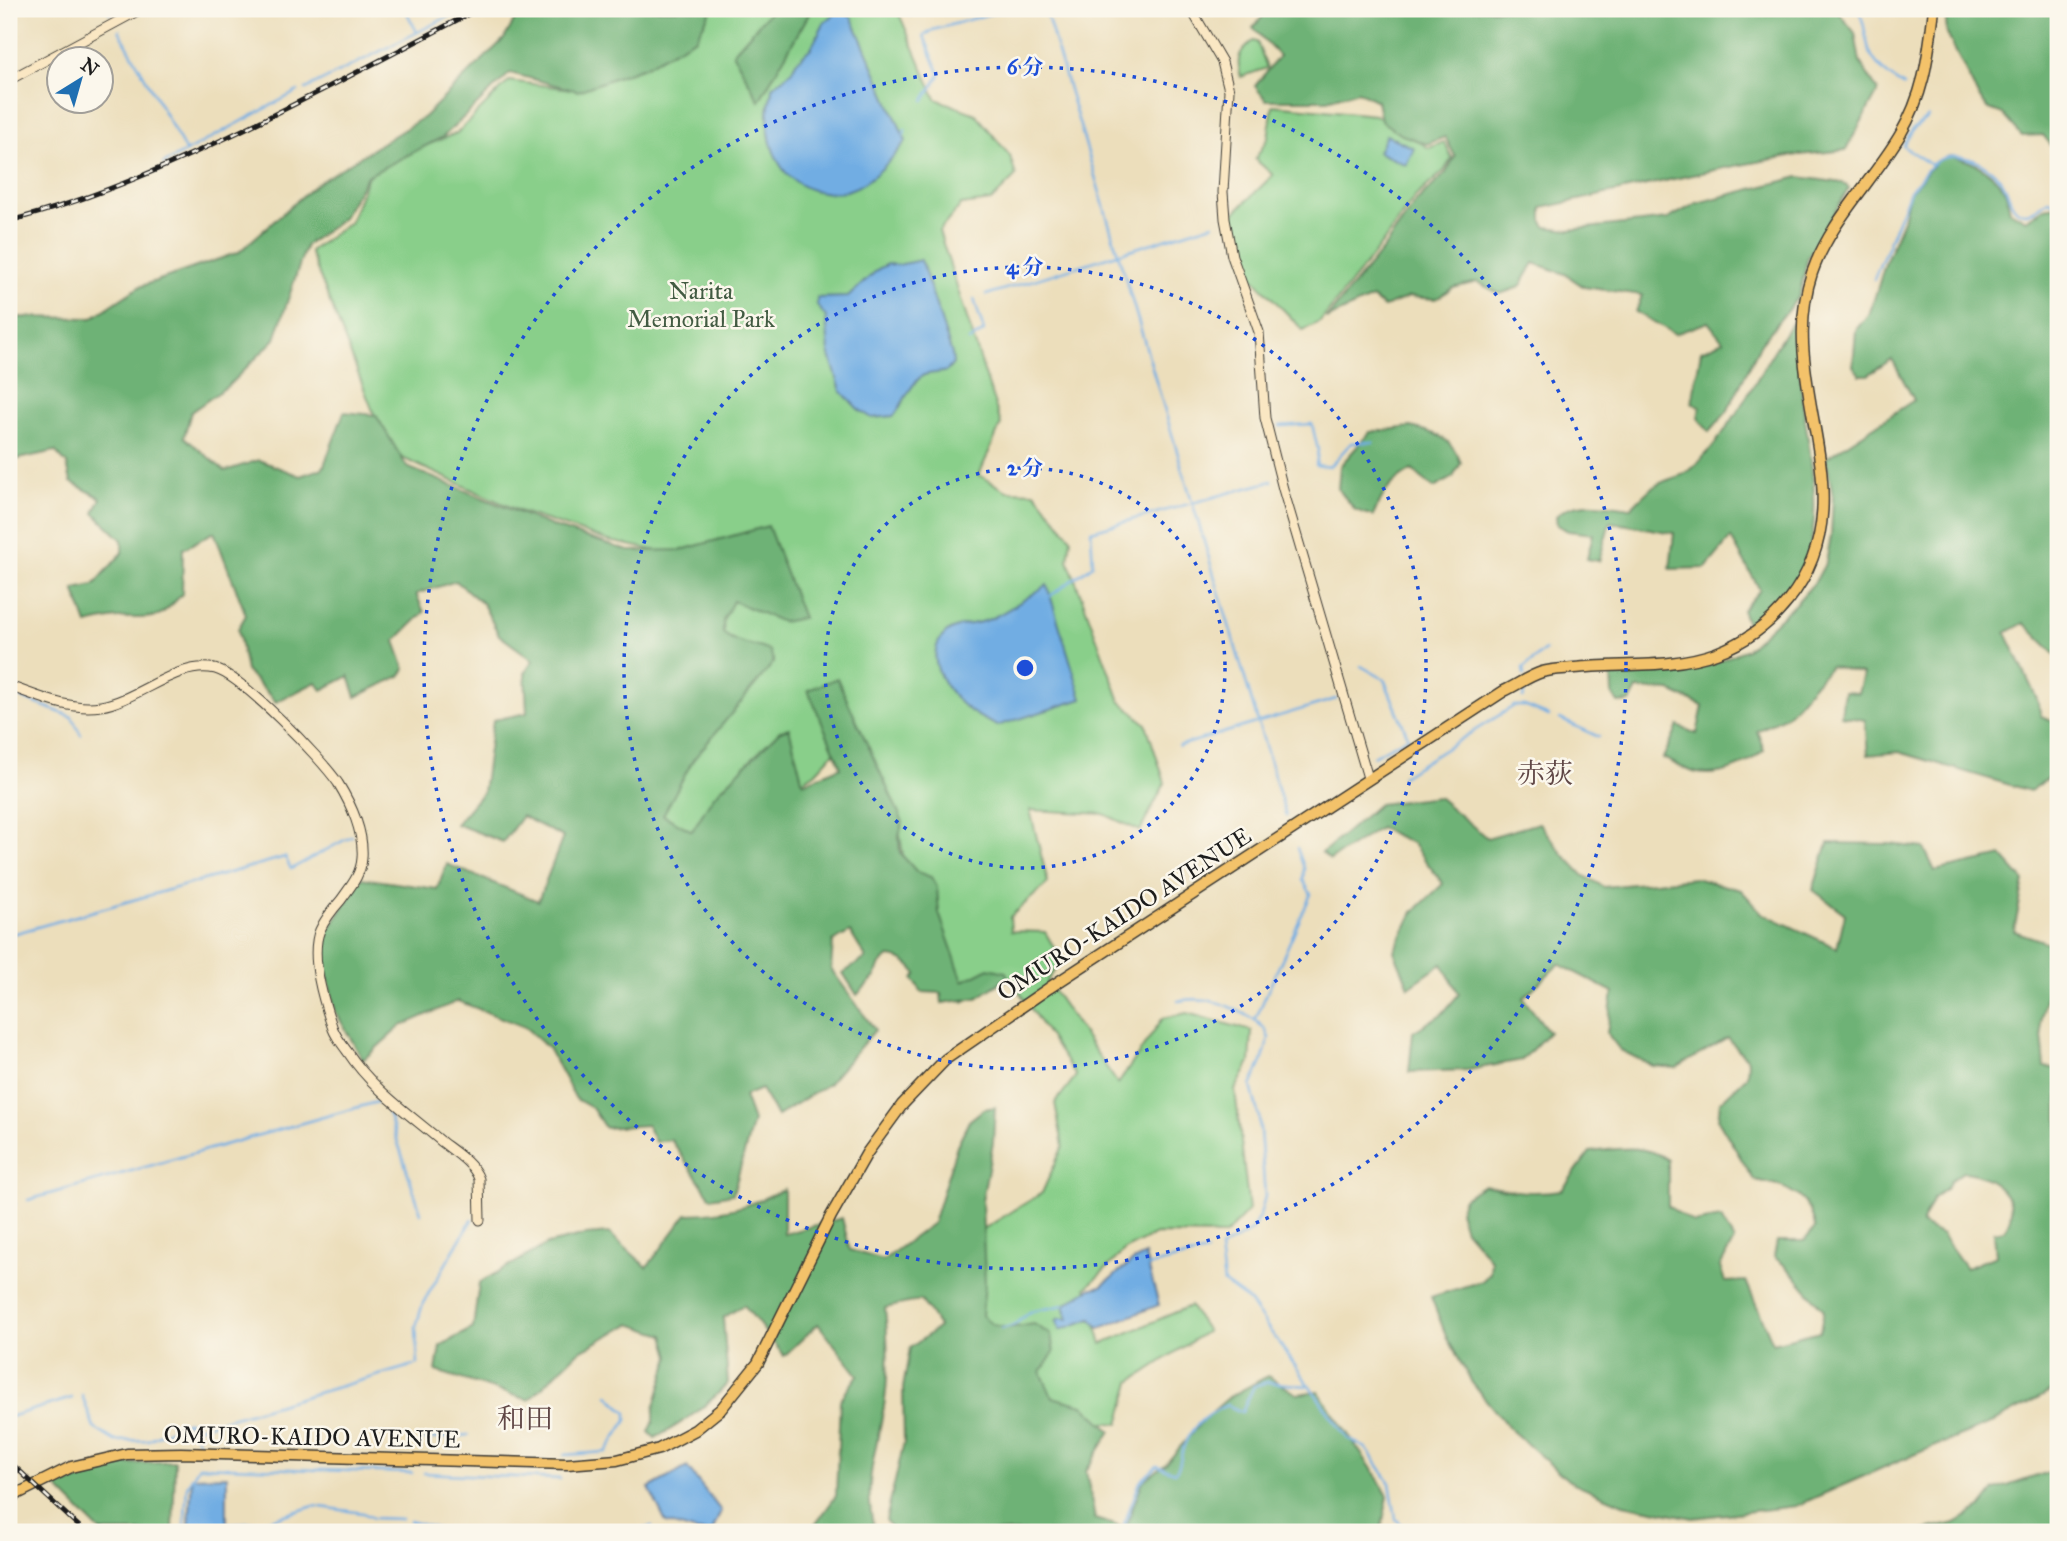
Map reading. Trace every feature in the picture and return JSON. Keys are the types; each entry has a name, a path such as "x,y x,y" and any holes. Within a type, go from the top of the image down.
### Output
{"main road":[{"name":"OMURO-KAIDO AVENUE","path":"9,1498 71,1466 127,1454 181,1453 567,1464 638,1456 680,1439 721,1409 758,1363 831,1216 867,1153 902,1105 946,1059 1026,1003 1499,694 1543,672 1607,664 1676,660 1715,653 1755,632 1776,617 1808,573 1816,552 1823,513 1822,473 1804,355 1803,318 1812,274 1834,230 1899,137 1911,114 1926,74 1934,9"}],"street":[{"path":"9,80 141,9"},
{"path":"1191,9 1222,62 1228,90 1223,192 1225,219 1232,256 1259,332 1265,418 1368,778"},
{"path":"9,685 61,704 87,707 117,702 186,670 204,667 218,670 241,683 322,764 348,801 357,825 362,856 357,877 324,922 316,948 320,983 334,1032 359,1069 390,1101 458,1154 477,1173 480,1220"}],"green space":[{"path":"521,9 712,9 696,38 644,67 578,91 510,73 443,137 367,176 342,219 306,245 275,339 229,385 191,412 184,437 225,471 259,460 300,476 323,468 344,412 376,415 407,467 554,527 629,551 681,550 768,526 803,618 782,622 733,601 723,621 723,633 739,642 770,651 774,662 693,760 663,815 692,831 713,797 780,731 789,728 803,783 841,767 808,690 837,678 903,822 899,835 900,853 917,872 931,877 937,887 939,913 963,981 989,968 1006,972 1008,977 977,998 942,1003 941,993 922,992 913,979 917,974 911,967 901,960 889,957 880,964 875,977 857,995 843,973 866,958 850,932 833,942 831,969 875,1030 828,1084 777,1116 761,1089 744,1096 753,1121 733,1194 711,1198 671,1140 655,1142 647,1125 605,1128 592,1108 576,1099 548,1048 525,1027 458,1001 401,1026 363,1060 335,1011 323,954 328,931 362,878 437,889 447,864 538,901 563,837 522,816 503,842 456,824 483,792 493,720 527,713 525,673 533,660 499,635 483,604 456,581 416,594 424,612 395,641 405,669 400,676 356,697 349,676 322,690 316,682 276,702 246,671 238,629 246,615 214,532 183,549 182,594 166,610 154,617 116,618 87,624 74,589 94,585 122,553 122,540 94,513 101,498 71,482 67,464 55,451 9,461 9,317 92,318 139,287 239,252 316,184 424,117 504,39"},
{"name":"Narita Memorial Park","path":"704,9 897,9 936,99 976,114 1010,156 1016,176 991,201 961,205 939,231 1001,424 979,475 1007,491 1035,492 1071,538 1068,560 1120,701 1146,724 1165,783 1140,831 1104,814 1030,810 1048,883 1010,917 1011,931 1045,932 1062,961 1047,981 1118,1084 1163,1018 1187,1013 1252,1031 1250,1063 1235,1090 1249,1210 1225,1235 1156,1234 1126,1249 1086,1288 1102,1344 1190,1306 1207,1331 1131,1382 1119,1424 1055,1418 985,1430 967,1239 1042,1193 1063,1146 1055,1103 1076,1076 1010,978 964,1002 906,877 899,828 851,734 815,773 662,868 647,853 724,642 722,593 678,555 609,541 519,511 389,452 310,251 350,222 371,168 457,133 509,81 579,90 689,39"},
{"path":"772,9 812,9 759,101 733,53"},
{"path":"1269,9 1836,9 1855,33 1860,62 1878,91 1846,150 1790,156 1724,168 1542,208 1542,220 1546,227 1569,230 1668,219 1697,203 1799,177 1843,183 1849,188 1808,257 1799,296 1761,343 1727,412 1709,432 1698,418 1700,407 1692,403 1701,351 1723,341 1708,322 1675,334 1636,312 1642,295 1584,287 1565,274 1534,263 1520,287 1500,294 1477,282 1453,288 1436,299 1409,297 1384,307 1372,298 1326,319 1383,249 1416,202 1446,173 1455,156 1445,137 1427,144 1402,135 1381,121 1377,101 1358,91 1327,100 1266,100 1255,86 1279,56 1253,28"},
{"path":"1945,9 2058,9 2058,154 2043,135 2022,136 2003,114 1989,109 1979,98 1947,34"},
{"path":"1253,41 1257,42 1267,68 1241,77 1240,56 1244,48"},
{"path":"1273,105 1375,115 1429,148 1444,142 1452,158 1444,171 1415,197 1320,322 1303,330 1247,272 1232,215 1273,175 1255,159 1268,138"},
{"path":"1950,156 1973,163 1994,176 2005,191 2010,211 2026,220 2044,208 2058,206 2058,657 2024,623 2006,633 2037,699 2041,716 2056,722 2060,742 2058,762 2050,775 2030,791 1899,752 1868,755 1865,720 1841,716 1844,692 1858,693 1863,674 1830,666 1788,715 1757,731 1764,750 1757,756 1731,770 1712,774 1693,772 1663,758 1678,726 1697,734 1703,706 1670,691 1637,689 1630,702 1618,703 1612,693 1611,671 1707,666 1747,649 1815,582 1826,562 1831,536 1833,496 1826,458 1914,400 1892,359 1868,375 1860,375 1853,366 1856,330 1870,312 1887,258 1903,220 1909,193 1936,161"},
{"path":"1791,324 1797,330 1812,470 1814,515 1807,558 1798,578 1788,591 1748,626 1742,610 1760,590 1731,538 1706,568 1670,569 1674,533 1610,522 1599,561 1587,559 1593,534 1568,531 1557,525 1556,516 1581,504 1631,508 1652,488 1691,469 1724,432"},
{"path":"1411,427 1436,434 1453,447 1461,463 1453,477 1434,488 1412,470 1388,489 1373,516 1355,510 1338,489 1340,466 1370,432"},
{"path":"1438,797 1487,838 1539,823 1583,875 1604,887 1695,878 1741,890 1762,913 1837,948 1845,914 1813,890 1828,843 1889,844 1924,848 1935,871 2002,856 2024,881 2014,931 2049,943 2052,961 2041,1023 2045,1067 2058,1069 2058,1388 1988,1425 1796,1506 1693,1518 1623,1504 1569,1481 1510,1429 1472,1383 1447,1338 1431,1297 1482,1281 1490,1273 1491,1260 1465,1230 1459,1211 1464,1198 1484,1185 1523,1192 1562,1190 1590,1152 1630,1148 1659,1155 1668,1160 1668,1206 1693,1223 1721,1218 1734,1241 1720,1266 1725,1282 1746,1281 1773,1343 1820,1331 1824,1310 1787,1267 1774,1257 1777,1241 1804,1241 1815,1228 1812,1217 1802,1199 1794,1193 1754,1180 1718,1120 1720,1102 1747,1076 1748,1060 1728,1038 1676,1068 1653,1066 1620,1050 1607,1033 1613,992 1559,964 1523,998 1549,1032 1522,1060 1469,1070 1409,1072 1413,1032 1443,1013 1459,994 1442,964 1409,987 1394,951 1413,912 1443,884 1412,843 1380,828 1330,860 1322,853 1379,804","holes":["1963,1172 1994,1183 2008,1199 2011,1209 2010,1219 2004,1230 1994,1232 1996,1256 1966,1268 1942,1235 1921,1224 1933,1198 1947,1188 1951,1180"]},
{"path":"995,1107 993,1143 982,1201 985,1283 982,1315 999,1327 1034,1324 1051,1335 1054,1352 1041,1372 1052,1397 1083,1405 1111,1431 1086,1471 1095,1519 1125,1528 1143,1481 1166,1464 1201,1422 1229,1397 1268,1376 1297,1394 1318,1391 1388,1496 1381,1532 895,1532 886,1520 904,1442 903,1388 910,1348 939,1327 921,1300 885,1308 888,1354 886,1388 870,1481 871,1514 875,1532 810,1532 836,1496 840,1400 858,1375 818,1324 784,1356 744,1305 723,1318 728,1383 694,1414 655,1438 649,1432 670,1356 664,1335 630,1324 578,1352 529,1400 436,1371 440,1346 473,1328 479,1283 548,1244 586,1235 609,1233 647,1267 687,1214 737,1208 784,1189 784,1234 842,1218 850,1250 883,1260 933,1223 957,1145 969,1121 984,1109"},
{"path":"175,1461 173,1532 101,1532 56,1487 125,1464"},
{"path":"2058,1469 2058,1532 1919,1532 1955,1523 1981,1508 1995,1490"}],"water":[{"path":"836,13 846,13 852,18 906,141 888,163 866,182 833,193 804,187 785,172 778,162 770,139 768,114 772,87 791,72 796,62 811,48 824,23"},
{"path":"1386,135 1414,148 1406,165 1378,152"},
{"path":"921,260 953,364 947,371 926,374 920,378 894,416 872,418 858,409 841,391 829,352 826,317 817,305 817,298 848,297 878,269 888,264 898,265"},
{"path":"1047,585 1082,699 997,726 969,710 946,685 936,664 939,642 951,630 992,618"},
{"path":"1145,1255 1159,1305 1100,1328 1091,1319 1060,1330 1056,1320 1068,1319 1064,1305 1090,1289 1101,1286"},
{"path":"687,1467 721,1511 712,1532 697,1532 666,1523 649,1488"},
{"path":"227,1476 227,1529 189,1527 192,1477"}],"waterway":[{"path":"107,9 110,13"},
{"path":"405,9 417,32"},
{"path":"306,89 463,9"},
{"path":"924,100 940,75 924,36 933,30 1007,9"},
{"path":"1045,9 1286,816"},
{"path":"1858,9 1873,59 1887,74 1904,86"},
{"path":"119,30 186,152"},
{"path":"163,164 298,91"},
{"path":"1928,117 1913,129 1903,146 1931,165 1949,157 1959,157 1989,168 2003,183 2015,208 2024,213 2033,211 2048,200 2058,203"},
{"path":"904,135 905,130"},
{"path":"1874,279 1910,191 1931,165"},
{"path":"986,295 1213,224"},
{"path":"969,341 984,331 974,299"},
{"path":"1280,426 1312,424 1318,450 1316,465 1329,467 1351,443 1373,442"},
{"path":"1049,597 1093,565 1091,531 1272,481"},
{"path":"1524,675 1523,669 1545,650"},
{"path":"1361,666 1384,679 1408,737 1373,756"},
{"path":"1523,698 1524,692"},
{"path":"9,693 72,717 81,735"},
{"path":"1179,746 1336,699"},
{"path":"1402,776 1514,706 1524,706 1549,716"},
{"path":"1560,719 1599,737"},
{"path":"9,935 285,857 291,869 352,836"},
{"path":"1297,848 1304,868 1303,880 1311,894 1255,1020 1265,1029 1269,1038 1251,1086 1259,1117 1265,1196 1260,1215 1251,1231 1220,1249 1224,1283 1248,1300 1347,1438 1366,1448 1390,1483 1396,1519 1409,1532"},
{"path":"1178,1001 1209,1000 1255,1020"},
{"path":"28,1200 384,1100 421,1213"},
{"path":"9,1206 15,1204"},
{"path":"192,1429 418,1364 416,1327 423,1303 472,1219"},
{"path":"1148,1266 1207,1252"},
{"path":"1001,1329 1014,1325 1030,1312 1064,1305"},
{"path":"1124,1524 1140,1482 1157,1466 1175,1472 1189,1436 1205,1418 1227,1405 1242,1412 1254,1386 1267,1382 1307,1386"},
{"path":"82,1395 94,1428 115,1441 148,1440 188,1421 200,1445"},
{"path":"564,1455 606,1452 627,1420 627,1413 608,1395"},
{"path":"9,1417 72,1398"},
{"path":"424,1440 468,1435"},
{"path":"184,1532 187,1486 199,1466 412,1473"},
{"path":"424,1473 560,1479"},
{"path":"227,1524 262,1522 314,1506 363,1513 373,1518 402,1519"},
{"path":"410,1521 448,1532"},
{"path":"639,1532 652,1526"},
{"path":"604,1532 607,1532"}],"railway":[{"path":"9,221 75,201 171,163 292,105 478,9"},
{"path":"9,1461 85,1532"}],"district":[{"name":"赤荻","path":"1545,773"},
{"name":"和田","path":"525,1418"}]}
